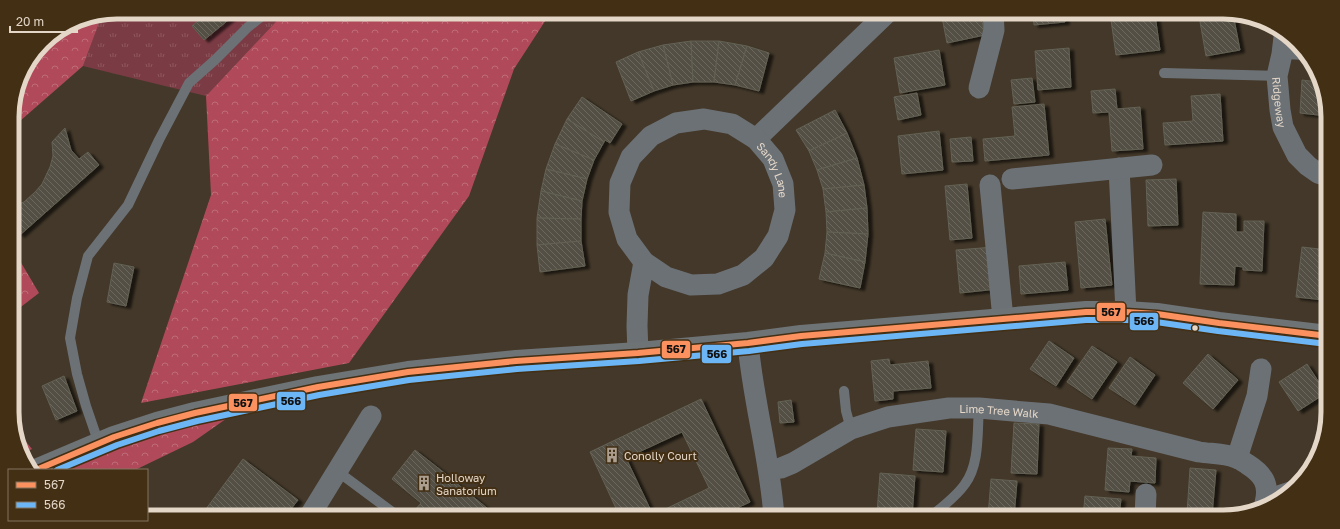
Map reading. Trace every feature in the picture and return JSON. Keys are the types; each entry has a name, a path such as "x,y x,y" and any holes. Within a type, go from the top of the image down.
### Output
{"street":[{"name":"Sandy Lane","path":"756,139 881,19"},
{"path":"979,88 994,30 993,19"},
{"name":"Ridgeway","path":"1283,45 1277,76 1283,127 1297,155 1308,166 1321,174"},
{"name":"Sandy Lane","path":"704,119 732,124 756,139 773,159 783,184 785,210 778,236 764,258 743,275 718,284 691,285 666,277 644,262 627,239 619,212 620,183 631,157 651,136 676,122 704,119"},
{"path":"1012,179 1152,165"},
{"path":"1119,168 1126,312"},
{"path":"990,186 1003,319"},
{"path":"638,353 638,295 644,262"},
{"path":"38,469 114,437 195,413 325,385 408,372 516,361 638,353 748,343 801,336 1086,312 1157,314 1321,335"},
{"path":"748,343 750,368 765,445 773,510"},
{"path":"1236,458 1257,396 1261,368"},
{"name":"Lime Tree Walk","path":"768,470 781,468 793,463 851,429 888,417 949,408 979,408 1049,414 1199,452 1236,458 1260,474 1267,488 1266,499"},
{"path":"317,510 337,472 371,416"},
{"path":"1145,510 1146,494"}],"lane":[{"path":"99,444 77,374 70,338 77,298 88,256 128,205 150,158 189,83 258,19"},
{"path":"1283,45 1293,49"},
{"path":"1164,73 1277,76"},
{"path":"844,391 846,411 851,429"},
{"path":"937,510 964,485 968,478 976,454 979,408"},
{"path":"337,472 389,510"},
{"path":"1266,499 1279,492"}],"green space":[{"path":"117,19 200,19 192,26 204,40 230,19 278,19 206,96 83,66 100,21"},
{"path":"278,19 546,19 514,69 469,196 349,363 141,403 211,195 206,96"},
{"path":"100,21 83,66 19,122 22,92 26,80 39,57 52,43 68,32 86,24"},
{"path":"19,259 39,293 19,308"},
{"path":"233,414 193,442 137,469 70,469 106,451 158,433"},
{"path":"23,438 32,449 27,451"}],"building":[{"path":"200,19 230,19 204,40 192,26"},
{"path":"942,19 982,19 985,35 947,43"},
{"path":"1034,19 1065,19 1065,22 1034,25"},
{"path":"1156,19 1160,50 1116,55 1111,20"},
{"path":"1200,19 1234,20 1240,50 1206,56"},
{"path":"691,41 693,82 673,85 663,45"},
{"path":"691,41 719,41 714,82 693,82"},
{"path":"719,41 747,46 735,85 714,82"},
{"path":"663,45 673,85 654,91 638,52"},
{"path":"747,46 769,53 759,91 735,85"},
{"path":"1069,48 1071,87 1038,90 1035,51"},
{"path":"939,50 945,85 900,93 894,58"},
{"path":"638,52 654,91 631,101 616,62"},
{"path":"1032,78 1035,102 1014,104 1011,80"},
{"path":"1302,80 1315,82 1318,92 1321,115 1300,113"},
{"path":"1115,89 1117,109 1140,107 1143,149 1112,151 1109,112 1093,113 1091,91"},
{"path":"917,93 921,115 898,120 894,97"},
{"path":"1220,94 1223,141 1165,145 1163,123 1193,121 1191,96"},
{"path":"582,97 622,124 610,143 605,140 604,142 567,119"},
{"path":"1044,104 1049,155 985,161 983,139 1015,136 1012,107"},
{"path":"835,110 847,133 809,151 796,130"},
{"path":"567,119 604,142 594,160 555,144"},
{"path":"65,128 71,150 79,159 88,152 99,165 20,235 19,204 24,202 42,184 50,167 53,156 52,142"},
{"path":"939,131 943,170 902,174 898,136"},
{"path":"847,133 857,158 817,170 809,151"},
{"path":"971,137 973,161 952,162 950,139"},
{"path":"555,144 594,160 587,179 546,169"},
{"path":"857,158 864,185 823,189 817,170"},
{"path":"546,169 587,179 582,201 541,191"},
{"path":"1176,179 1178,225 1148,226 1146,180"},
{"path":"967,184 972,238 950,240 945,186"},
{"path":"864,185 867,208 826,212 823,189"},
{"path":"541,191 582,201 581,219 537,218"},
{"path":"867,208 868,234 827,232 826,212"},
{"path":"1203,212 1236,214 1236,232 1244,232 1244,221 1264,221 1262,271 1243,270 1243,267 1235,266 1234,285 1200,284"},
{"path":"537,218 581,219 581,241 537,245"},
{"path":"1105,219 1112,285 1081,288 1075,222"},
{"path":"827,232 868,234 865,262 825,253"},
{"path":"581,241 585,266 540,272 537,245"},
{"path":"994,247 998,289 960,293 956,250"},
{"path":"1302,247 1321,249 1321,300 1296,297"},
{"path":"825,253 865,262 860,288 819,279"},
{"path":"1065,262 1068,290 1021,294 1019,266"},
{"path":"114,263 134,267 126,306 107,302"},
{"path":"1049,341 1074,358 1056,386 1030,369"},
{"path":"1092,346 1117,362 1092,399 1067,382"},
{"path":"1208,354 1238,380 1213,409 1183,383"},
{"path":"1130,357 1155,375 1135,405 1109,388"},
{"path":"889,359 890,365 928,361 931,388 893,391 893,399 875,401 871,361"},
{"path":"1307,364 1321,385 1321,396 1298,411 1279,382"},
{"path":"64,376 77,411 56,420 42,386"},
{"name":"Conolly Court","path":"701,399 750,502 733,510 663,510 709,488 682,432 626,458 651,510 617,510 590,452"},
{"path":"791,400 794,422 780,423 778,402"},
{"path":"1014,423 1039,424 1037,474 1011,473"},
{"path":"916,429 946,431 943,472 913,470"},
{"path":"1108,448 1132,449 1131,456 1156,458 1155,483 1130,481 1129,492 1105,490"},
{"name":"Holloway Sanatorium","path":"415,450 451,478 448,481 452,485 455,482 489,510 415,510 421,503 392,479"},
{"path":"243,459 298,500 290,510 205,510"},
{"path":"1190,468 1216,470 1212,510 1187,510"},
{"path":"880,473 915,476 912,510 877,510"},
{"path":"991,479 1017,481 1015,510 989,510"},
{"path":"1085,496 1121,499 1120,510 1084,510"}],"transit line":[{"name":"567","path":"38,469 114,437 157,423 195,413 318,387 408,372 516,361 638,353 748,343 801,336 1086,312 1157,314 1321,335"},
{"name":"566","path":"59,469 117,445 159,431 197,421 319,395 409,380 517,369 639,361 749,351 802,344 1086,320 1156,322 1321,343"}],"place":[{"name":"Conolly Court","path":"612,455"},
{"name":"Holloway Sanatorium","path":"424,483"}]}
